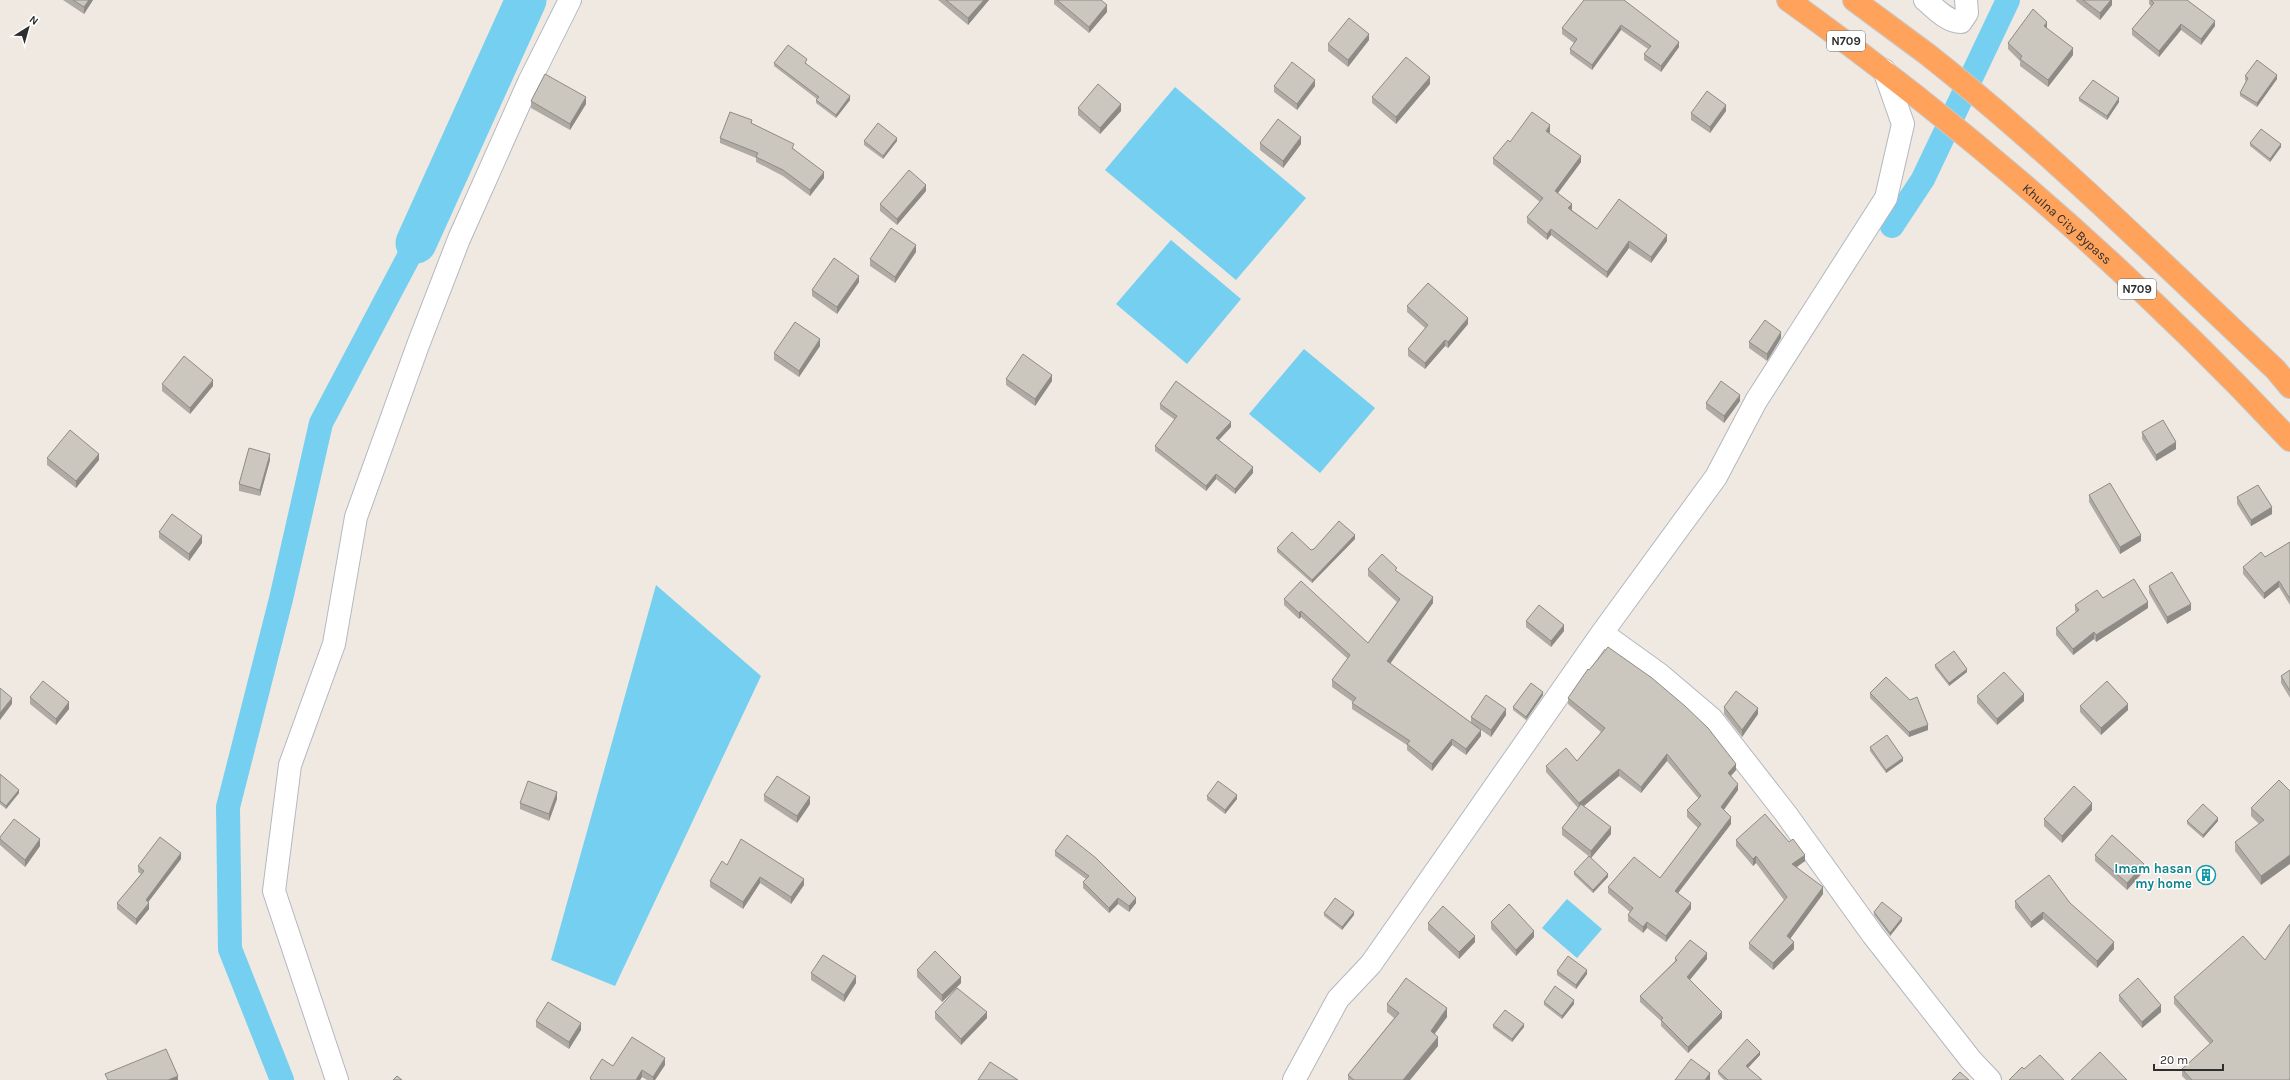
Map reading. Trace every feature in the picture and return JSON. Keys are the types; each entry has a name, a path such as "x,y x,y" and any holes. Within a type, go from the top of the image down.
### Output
{"highway":[{"name":"N709","path":"1788,0 1884,70"},
{"name":"N709","path":"1854,0 1928,55 2017,130 2185,284 2275,369 2290,387"},
{"name":"Khulna City Bypass","path":"1884,70 1977,146 2132,284 2231,378 2290,440"}],"street":[{"path":"337,1080 274,891 290,765 334,644 356,516 410,368 462,232 530,82 570,0"},
{"path":"1925,0 1947,18 1956,22 1961,22 1967,13 1966,0"},
{"path":"1294,1080 1338,999 1371,964 1602,633 1716,477 1756,401 1886,198 1903,124 1884,70"},
{"path":"1602,633 1659,674 1712,719 1786,814 1873,935 1971,1060 1990,1080"}],"water":[{"path":"1175,87 1306,198 1236,280 1105,170"},
{"path":"1171,240 1241,299 1187,364 1116,304"},
{"path":"1304,349 1375,408 1320,473 1249,414"},
{"path":"656,585 761,676 615,986 551,960"},
{"path":"1567,899 1602,929 1577,958 1542,928"}],"building":[{"path":"73,0 89,0 84,7"},
{"path":"946,0 984,0 968,18"},
{"path":"1057,0 1101,0 1107,5 1089,27"},
{"path":"1584,0 1624,0 1679,42 1661,66 1644,54 1651,46 1621,25 1592,65 1570,49 1577,39 1562,28"},
{"path":"2083,0 2111,0 2100,13"},
{"path":"2151,0 2187,0 2215,21 2201,39 2181,24 2159,51 2132,29 2154,3"},
{"path":"2033,9 2047,22 2044,26 2073,48 2048,80 2020,59 2022,56 2008,43"},
{"path":"1349,18 1369,34 1348,60 1328,44"},
{"path":"788,45 807,59 805,63 850,96 836,115 816,100 819,97 774,63"},
{"path":"1406,57 1430,77 1396,117 1372,97"},
{"path":"2257,60 2277,75 2257,103 2240,93 2248,78 2245,76"},
{"path":"1292,62 1315,80 1297,104 1274,86"},
{"path":"545,74 586,97 570,124 531,101"},
{"path":"2093,80 2119,98 2107,116 2079,98"},
{"path":"1098,84 1121,104 1100,128 1078,108"},
{"path":"1707,91 1726,105 1710,127 1691,113"},
{"path":"730,112 752,120 751,123 794,144 792,148 824,172 810,190 783,170 756,157 758,153 720,138"},
{"path":"1532,112 1550,125 1546,131 1581,156 1555,191 1572,204 1568,208 1597,229 1619,199 1667,235 1651,257 1629,241 1607,272 1551,229 1547,234 1527,217 1543,198 1493,158 1508,140 1510,142"},
{"path":"1278,119 1301,137 1283,161 1260,143"},
{"path":"878,123 897,138 883,156 864,141"},
{"path":"2261,129 2281,144 2270,159 2250,143"},
{"path":"909,170 926,185 897,219 880,204"},
{"path":"891,228 916,245 895,277 870,259"},
{"path":"834,258 859,276 837,307 812,290"},
{"path":"1428,283 1468,318 1448,342 1445,340 1425,363 1408,349 1428,325 1407,306"},
{"path":"1765,320 1781,332 1767,354 1749,342"},
{"path":"795,322 820,339 799,371 774,353"},
{"path":"1023,354 1052,375 1035,399 1006,379"},
{"path":"184,356 213,380 190,408 162,384"},
{"path":"1176,381 1231,422 1216,438 1253,467 1235,489 1216,474 1206,486 1155,446 1177,416 1160,404"},
{"path":"1721,381 1740,395 1724,416 1706,403"},
{"path":"2163,420 2176,442 2156,455 2142,432"},
{"path":"70,430 99,454 76,481 47,458"},
{"path":"249,448 270,454 260,490 239,484"},
{"path":"2110,483 2141,535 2120,547 2089,495"},
{"path":"2258,485 2272,507 2251,520 2237,497"},
{"path":"172,514 202,536 189,554 159,532"},
{"path":"1339,521 1355,535 1312,580 1277,548 1292,532 1311,550 1314,549"},
{"path":"2290,542 2290,599 2279,581 2264,593 2243,567 2261,552 2265,557"},
{"path":"1382,554 1397,568 1395,570 1433,597 1387,661 1481,730 1466,749 1452,739 1432,764 1407,744 1410,741 1352,703 1356,698 1332,680 1350,655 1301,611 1299,613 1284,599 1301,581 1368,643 1400,599 1368,569"},
{"path":"2172,572 2191,604 2167,617 2149,586"},
{"path":"2134,579 2148,602 2096,635 2094,632 2073,649 2056,628 2079,610 2075,605 2097,590 2103,598"},
{"path":"1539,605 1564,625 1551,641 1526,621"},
{"path":"1608,647 1652,678 1685,706 1708,728 1736,764 1728,773 1738,784 1721,807 1731,817 1675,891 1691,903 1666,936 1647,922 1643,927 1628,915 1633,908 1608,887 1634,857 1660,878 1701,824 1687,810 1701,796 1667,754 1641,787 1619,769 1579,803 1546,766 1566,748 1577,761 1605,728 1568,698 1588,669 1589,670"},
{"path":"1954,651 1967,669 1949,683 1935,665"},
{"path":"2290,670 2290,691 2281,676"},
{"path":"2004,672 2024,694 1997,719 1977,696"},
{"path":"1886,677 1910,700 1917,697 1928,725 1909,732 1870,693"},
{"path":"43,681 69,702 56,719 30,697"},
{"path":"2107,681 2128,704 2101,728 2080,706"},
{"path":"1531,683 1543,692 1526,717 1513,707"},
{"path":"0,688 12,698 0,713"},
{"path":"1736,691 1758,708 1742,730 1724,707"},
{"path":"1486,695 1506,709 1491,730 1471,717"},
{"path":"1887,735 1903,758 1886,770 1870,747"},
{"path":"0,774 19,790 6,806 0,801"},
{"path":"777,776 810,797 797,816 764,795"},
{"path":"2279,780 2290,791 2290,855 2261,876 2235,842 2264,820 2251,808"},
{"path":"528,781 557,792 549,814 520,803"},
{"path":"1218,781 1237,795 1225,810 1207,796"},
{"path":"2074,786 2092,803 2062,836 2044,819"},
{"path":"1581,804 1611,827 1591,851 1562,828"},
{"path":"2203,804 2218,818 2203,835 2187,821"},
{"path":"1765,814 1789,842 1793,839 1805,855 1792,864 1823,887 1787,936 1794,942 1773,963 1749,943 1787,897 1756,856 1753,859 1736,840"},
{"path":"14,819 40,839 25,860 0,839"},
{"path":"1067,835 1096,858 1136,898 1129,906 1118,898 1109,908 1083,882 1089,876 1055,851"},
{"path":"2112,835 2144,864 2127,883 2095,855"},
{"path":"160,837 181,853 146,900 149,903 136,919 117,903 144,871 138,866"},
{"path":"741,839 804,879 791,897 760,877 743,902 710,881 722,861 727,865"},
{"path":"1589,856 1608,874 1593,890 1574,872"},
{"path":"2049,875 2070,903 2114,942 2097,961 2043,912 2031,922 2015,901"},
{"path":"1335,898 1354,912 1342,927 1324,913"},
{"path":"1882,902 1902,918 1890,933 1874,912"},
{"path":"1509,904 1534,931 1516,950 1491,922"},
{"path":"1443,906 1475,936 1459,952 1428,923"},
{"path":"2290,924 2290,1080 2192,1080 2182,1069 2213,1041 2174,997 2243,936 2265,960"},
{"path":"1690,940 1707,953 1687,977 1722,1012 1688,1047 1661,1020 1663,1018 1640,996 1677,960 1675,958"},
{"path":"935,951 961,977 942,995 917,970"},
{"path":"823,955 856,976 844,995 811,973"},
{"path":"1568,956 1587,970 1576,985 1557,971"},
{"path":"1406,978 1447,1008 1431,1031 1438,1037 1403,1080 1354,1080 1348,1075 1399,1013 1387,1004"},
{"path":"2138,978 2161,1005 2142,1022 2119,995"},
{"path":"1555,986 1574,1000 1562,1016 1544,1002"},
{"path":"957,988 987,1012 961,1039 935,1012"},
{"path":"548,1002 581,1023 569,1042 536,1021"},
{"path":"1505,1010 1524,1024 1512,1039 1493,1025"},
{"path":"632,1037 665,1058 653,1077 642,1070 636,1080 592,1080 590,1078 602,1059 613,1066"},
{"path":"1747,1039 1760,1052 1746,1066 1762,1080 1728,1080 1718,1071"},
{"path":"166,1049 178,1076 168,1080 108,1080 105,1074"},
{"path":"2100,1052 2127,1080 2071,1080"},
{"path":"2040,1055 2064,1080 2009,1080 2022,1067 2024,1069"},
{"path":"1691,1059 1710,1073 1705,1080 1675,1080"},
{"path":"990,1062 1018,1080 978,1080"},
{"path":"1960,1072 1969,1080 1952,1080"},
{"path":"397,1076 402,1080 393,1080"}],"waterway":[{"path":"416,243 526,0"},
{"path":"1892,226 1923,179 2008,0"},
{"path":"282,1080 230,949 228,807 281,599 321,423 416,243"}],"place":[{"name":"Imam hasan my home","path":"2206,875"}]}
